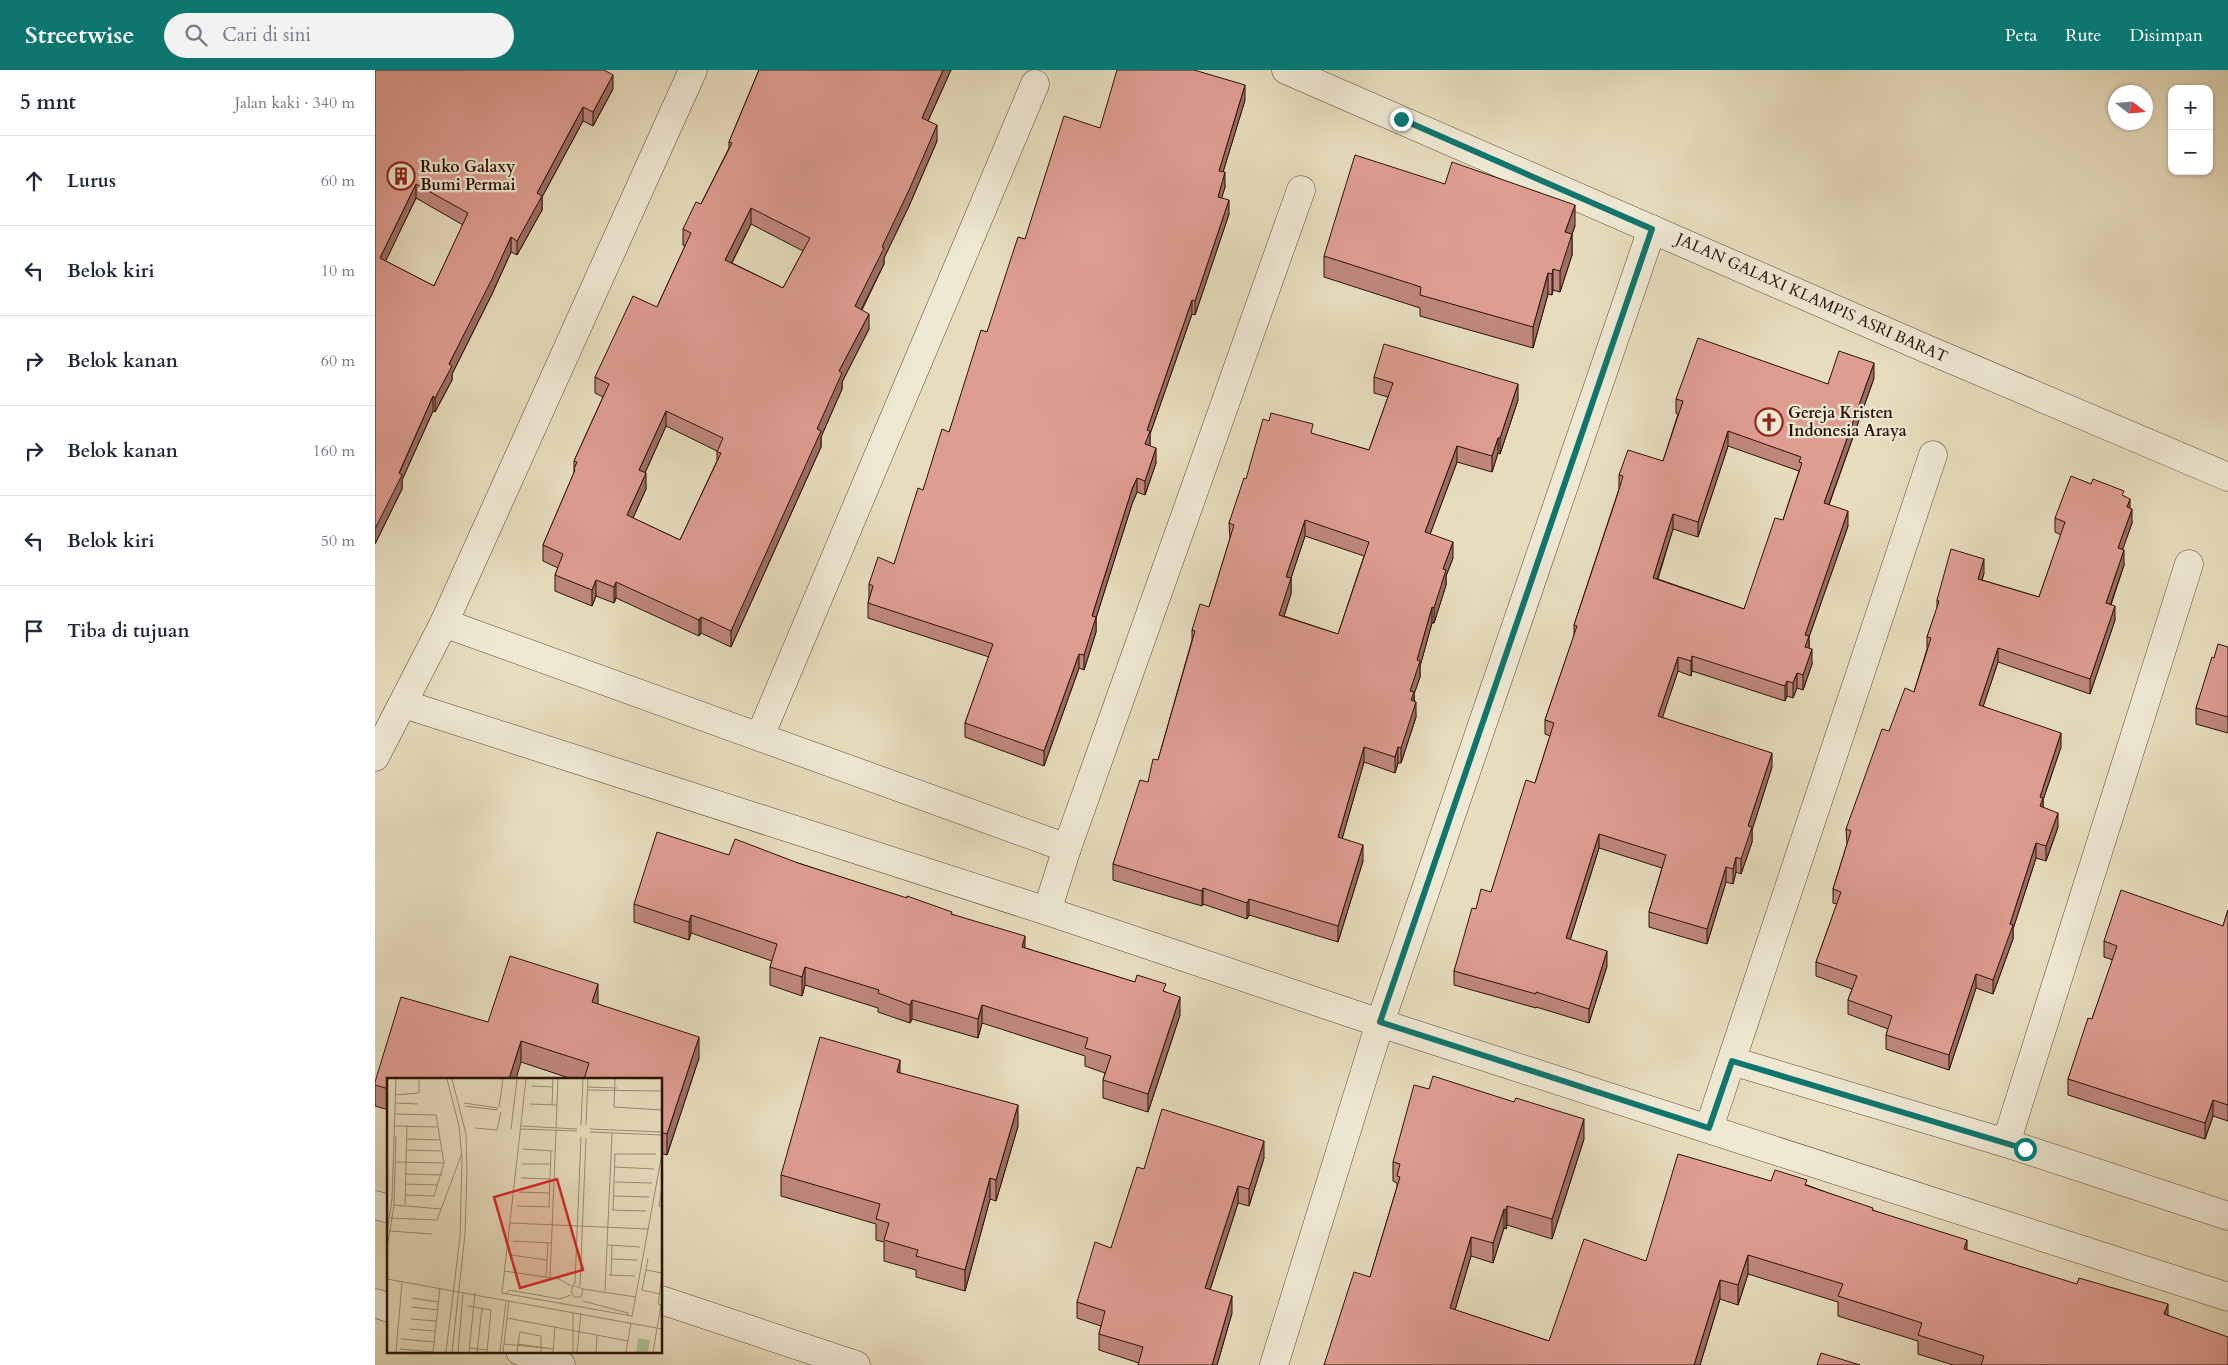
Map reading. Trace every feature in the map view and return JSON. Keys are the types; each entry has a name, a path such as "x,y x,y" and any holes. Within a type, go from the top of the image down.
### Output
{"street":[{"path":"375,757 404,704 444,623 693,70"},
{"name":"JALAN GALAXI KLAMPIS ASRI BARAT","path":"1286,70 2228,477"},
{"path":"760,736 1035,84"},
{"path":"1047,911 1067,848 1301,190"},
{"path":"1274,1365 1380,1022 1652,229"},
{"path":"1709,1128 1933,455"},
{"path":"2006,1142 2189,564"},
{"path":"444,623 1067,848"},
{"path":"404,704 1047,911 1380,1022 2228,1297"},
{"path":"1732,1061 2006,1142 2228,1216"},
{"path":"663,1301 857,1365"},
{"path":"375,1303 387,1307"},
{"path":"523,1352 561,1365"}],"building":[{"path":"375,70 604,70 613,75 593,112 583,107 537,193 542,196 517,241 511,237 449,364 452,366 435,398 433,396 399,473 402,475 375,529","holes":["416,184 468,213 434,286 380,258"]},
{"path":"759,70 943,70 922,118 937,125 882,247 884,248 855,306 869,314 839,371 842,373 817,429 821,431 731,631 701,617 699,620 616,582 614,587 596,580 592,590 555,575 563,554 543,545 575,470 577,462 574,461 609,384 595,377 633,296 657,307 691,233 683,229 696,202 701,204 732,143 729,142","holes":["751,208 810,238 783,288 725,260","666,411 723,438 717,452 721,453 680,540 627,515 646,473 639,470"]},
{"path":"1117,70 1194,70 1245,85 1219,171 1225,172 1218,197 1229,200 1195,301 1192,300 1147,430 1150,431 1145,444 1156,448 1145,481 1137,478 1132,489 1092,616 1096,617 1084,655 1079,654 1044,751 965,723 993,644 868,603 873,586 869,584 878,557 894,564 918,488 923,490 942,429 949,432 981,330 987,332 1018,237 1025,239 1064,116 1100,128"},
{"path":"1355,155 1445,184 1452,162 1575,205 1565,232 1572,234 1560,271 1553,269 1552,274 1548,273 1533,327 1420,295 1421,287 1324,256"},
{"path":"1698,338 1828,384 1839,351 1874,363 1824,503 1848,511 1805,635 1809,636 1805,647 1812,649 1803,675 1797,673 1793,683 1787,681 1785,686 1692,656 1691,661 1678,657 1658,716 1772,753 1748,826 1752,827 1741,859 1736,857 1733,869 1726,867 1707,929 1649,912 1666,855 1599,834 1566,938 1607,951 1589,1009 1536,992 1536,994 1454,971 1472,908 1476,909 1481,889 1491,892 1526,780 1535,783 1554,723 1545,720 1577,626 1574,625 1617,496 1623,476 1619,475 1628,450 1663,461 1683,401 1676,399","holes":["1728,431 1801,457 1799,462 1802,463 1783,520 1775,518 1744,609 1653,578 1673,514 1698,522"]},
{"path":"1384,344 1518,384 1492,456 1457,446 1425,532 1453,542 1443,569 1446,570 1434,608 1432,607 1417,660 1420,661 1410,691 1414,692 1411,700 1416,702 1401,748 1398,747 1395,757 1364,747 1338,837 1363,845 1338,926 1249,899 1247,903 1203,888 1202,891 1113,864 1140,780 1148,782 1153,759 1158,760 1195,631 1192,630 1200,604 1209,607 1234,525 1229,523 1244,478 1246,479 1263,419 1269,421 1271,413 1313,424 1311,433 1369,450 1393,383 1374,377","holes":["1305,520 1369,542 1338,634 1279,615 1291,578 1286,577"]},
{"path":"2071,476 2091,484 2093,479 2124,491 2122,495 2130,499 2127,507 2132,509 2118,548 2124,550 2106,603 2115,606 2090,679 1998,648 1979,705 2061,733 2040,797 2043,798 2040,806 2058,813 2046,846 2036,843 2010,924 2013,925 1993,980 1976,974 1949,1055 1886,1035 1892,1016 1848,1000 1857,976 1816,962 1841,892 1833,889 1851,831 1846,829 1882,729 1889,731 1905,688 1914,692 1931,638 1927,637 1939,601 1937,600 1951,549 1984,559 1978,579 2039,597 2065,522 2055,518"},
{"path":"2218,644 2228,647 2228,717 2196,708"},
{"path":"657,832 729,855 735,839 798,863 907,898 907,896 952,912 951,914 1025,936 1022,947 1135,982 1137,975 1166,984 1163,991 1180,997 1148,1094 1103,1080 1111,1056 1085,1048 1088,1038 982,1005 978,1019 912,1000 910,1005 878,993 879,990 805,967 802,977 770,967 777,944 691,915 689,922 634,904"},
{"path":"2121,890 2223,926 2228,910 2228,1105 2213,1100 2205,1123 2068,1079 2088,1018 2092,1019 2117,946 2104,941"},
{"path":"510,956 598,984 592,1002 699,1037 667,1134 663,1133 663,1078 584,1078 589,1063 521,1041 509,1078 387,1078 387,1088 375,1085 401,997 488,1022"},
{"path":"820,1037 900,1060 897,1072 1018,1105 996,1180 990,1178 965,1270 916,1256 918,1250 884,1240 889,1223 876,1219 880,1204 781,1175"},
{"path":"1433,1076 1514,1102 1516,1098 1584,1119 1552,1219 1507,1206 1506,1210 1504,1209 1493,1243 1471,1237 1450,1308 1549,1341 1584,1239 1646,1261 1678,1154 1771,1181 1775,1170 1807,1180 1805,1185 1873,1208 1872,1210 1967,1240 1964,1249 2077,1284 2079,1278 2168,1304 2164,1314 2228,1337 2228,1365 1981,1365 1984,1356 1918,1335 1922,1323 1838,1296 1843,1284 1748,1255 1738,1285 1720,1280 1694,1365 1324,1365 1354,1272 1370,1277 1400,1177 1397,1176 1400,1164 1393,1162 1414,1085 1429,1089"},
{"path":"1162,1109 1264,1141 1249,1189 1238,1186 1205,1288 1232,1296 1212,1365 1138,1365 1143,1347 1099,1334 1105,1311 1077,1302 1095,1242 1111,1248 1137,1167 1144,1169"},
{"path":"1821,1353 1860,1365 1817,1365"}],"place":[{"name":"Ruko Galaxy Bumi Permai","path":"401,176"},
{"name":"Gereja Kristen Indonesia Araya","path":"1769,422"}],"route":[{"path":"1401,119 1652,229 1380,1022 1709,1128 1732,1061 2025,1149"}]}
